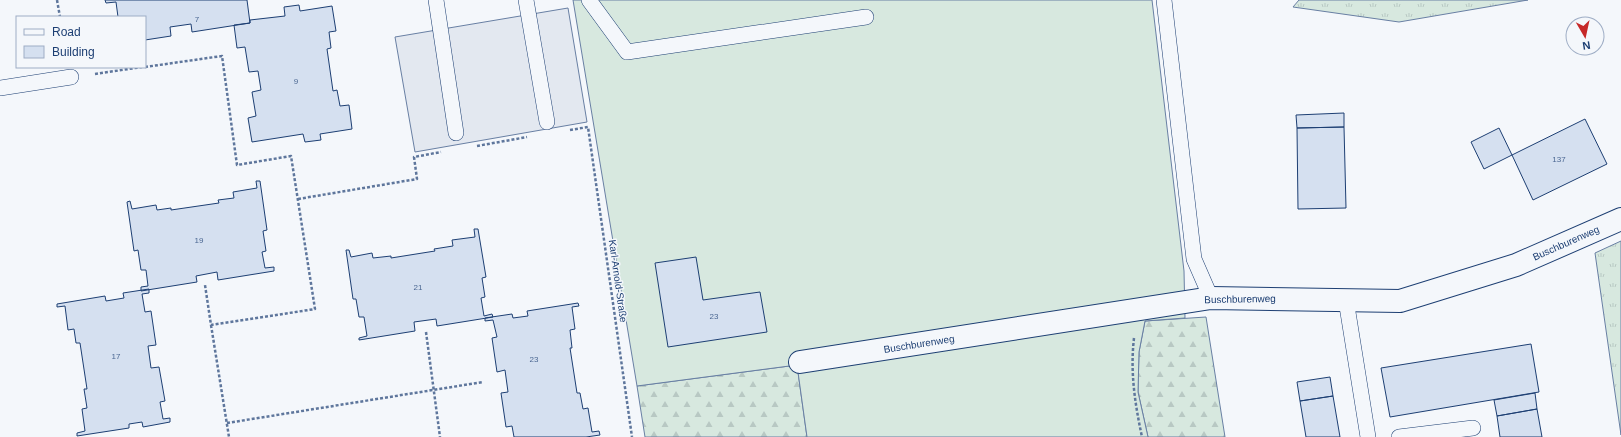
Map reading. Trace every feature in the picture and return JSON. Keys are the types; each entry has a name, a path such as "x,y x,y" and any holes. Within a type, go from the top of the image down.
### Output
{"street":[{"name":"Buschburenweg","path":"800,362 1211,298 1400,301 1516,265 1621,218"}],"lane":[{"path":"436,0 456,133"},
{"path":"526,0 547,122"},
{"path":"589,0 626,52 866,18"},
{"path":"1164,0 1194,259 1211,298"},
{"path":"0,88 71,77"},
{"path":"1346,300 1368,437"},
{"path":"1399,437 1473,428"}],"path":[{"path":"57,0 60,16"},
{"path":"146,67 222,56 237,165 291,156 315,309 211,325"},
{"path":"71,77 137,68"},
{"name":"Karl-Arnold-Straße","path":"564,131 588,127 632,437"},
{"path":"474,146 534,136"},
{"path":"298,199 417,179 414,157 444,152"},
{"path":"205,285 229,437"},
{"path":"1142,437 1134,394 1132,356 1135,332 1147,308"},
{"path":"426,332 440,437"},
{"path":"227,423 483,382"}],"green space":[{"path":"573,0 1152,0 1184,271 1185,318 1145,321 1139,352 1138,392 1148,437 807,437 797,365 637,386"},
{"path":"1299,0 1528,0 1399,22 1293,7"},
{"path":"1621,241 1621,435 1595,253"},
{"path":"1206,317 1225,437 1148,437 1138,392 1139,352 1145,321"},
{"path":"797,365 807,437 645,437 637,386"}],"shaded area":[{"path":"568,8 587,122 415,152 395,37"}],"building":[{"path":"105,0 247,0 250,23 192,32 191,24 170,27 171,36 146,40 146,16 118,16 116,2 106,3"},
{"path":"299,5 300,11 332,6 336,31 329,32 331,48 327,49 333,91 337,90 340,106 349,105 352,129 320,134 321,140 305,142 303,134 252,142 248,118 256,116 252,92 261,90 258,71 249,72 245,47 237,48 234,25 250,23 250,20 285,16 284,7"},
{"path":"1344,113 1344,127 1297,128 1296,115"},
{"path":"1585,119 1607,164 1533,200 1512,155"},
{"path":"1344,127 1346,208 1298,209 1297,128"},
{"path":"1499,128 1512,155 1484,169 1471,142"},
{"path":"256,181 260,181 267,230 263,231 266,251 262,252 265,268 274,267 274,271 218,280 217,272 196,276 197,282 141,291 141,287 148,286 146,270 141,270 138,250 134,251 127,202 130,201 132,209 156,205 157,210 171,208 171,210 219,203 218,200 234,198 233,192 257,188"},
{"path":"474,229 478,229 486,277 482,278 485,297 481,298 484,316 492,314 493,317 437,326 436,319 414,322 415,331 359,340 359,338 367,336 364,317 359,317 356,299 353,299 346,250 349,250 351,257 372,253 373,258 391,256 391,258 435,251 434,249 453,246 452,240 475,237"},
{"path":"696,257 703,300 760,292 767,332 668,347 655,263"},
{"path":"149,289 149,293 142,294 145,312 151,311 156,345 148,346 151,368 159,367 165,401 160,402 163,419 170,418 170,422 143,427 142,422 129,424 129,428 77,436 77,433 85,431 82,409 87,408 84,389 87,389 80,343 76,343 74,329 68,330 65,306 57,307 57,304 105,296 106,301 124,298 123,293"},
{"path":"578,303 579,306 572,307 575,329 570,330 572,348 570,348 577,393 580,393 583,409 588,408 592,432 599,431 600,435 586,437 514,437 512,426 506,427 501,393 508,392 505,370 497,372 492,338 497,337 493,320 485,321 485,318 512,314 513,318 528,316 527,311"},
{"path":"1531,344 1539,392 1390,417 1381,368"},
{"path":"1330,377 1333,396 1300,401 1297,382"},
{"path":"1535,393 1537,409 1497,416 1494,400"},
{"path":"1333,396 1340,437 1306,437 1300,401"},
{"path":"1537,409 1542,437 1500,437 1497,416"}]}
